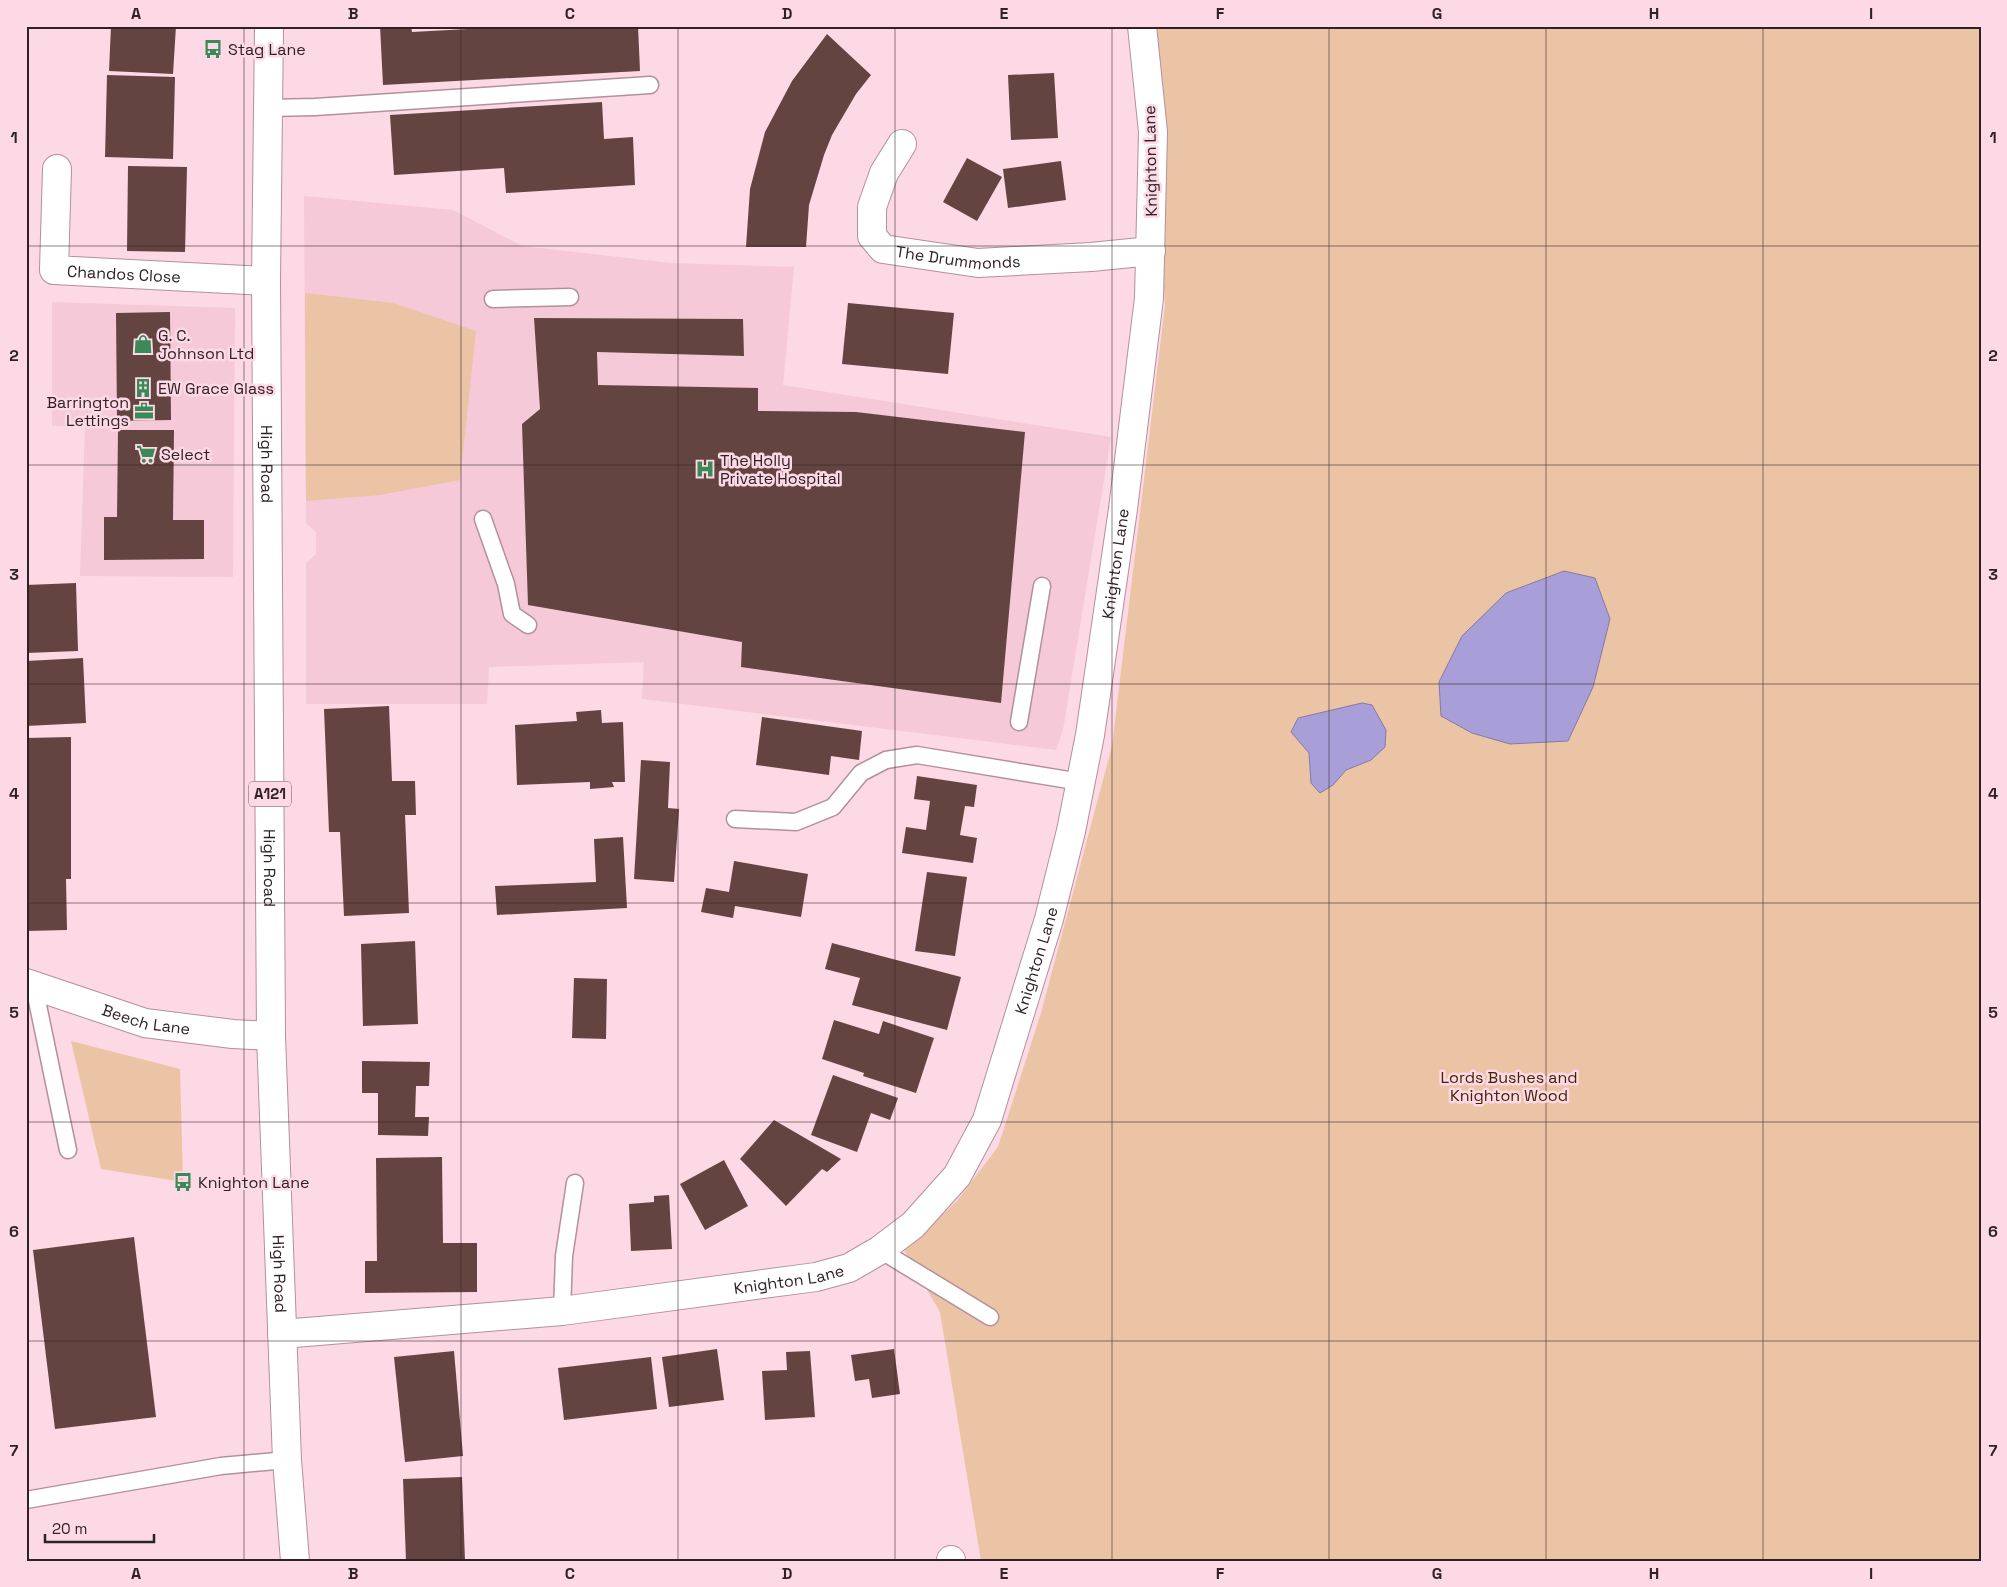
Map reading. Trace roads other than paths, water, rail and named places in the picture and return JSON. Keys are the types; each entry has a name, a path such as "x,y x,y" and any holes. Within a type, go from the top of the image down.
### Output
{"street":[{"name":"High Road","path":"269,26 266,281 271,1036 287,1460 295,1561"},
{"name":"Knighton Lane","path":"282,1334 562,1311 816,1277 849,1268 880,1250 913,1225 957,1176 987,1120 1049,919 1090,735 1123,509 1149,298 1152,132 1142,26"},
{"name":"The Drummonds","path":"902,144 884,173 872,207 872,236 883,249 978,263 1091,257 1151,251"},
{"name":"Chandos Close","path":"57,169 54,270 266,281"},
{"name":"Beech Lane","path":"30,984 145,1023 233,1034 271,1036"}],"lane":[{"path":"267,108 315,108 650,85"},
{"path":"493,300 570,297"},
{"path":"483,519 506,584 512,614 528,625"},
{"path":"1019,722 1042,586"},
{"path":"735,819 796,822 833,807 861,773 886,760 917,755 1081,782"},
{"path":"30,984 68,1150"},
{"path":"562,1311 564,1256 575,1182"},
{"path":"880,1250 990,1317"},
{"path":"26,1500 221,1466 287,1460"}],"place":[{"name":"Stag Lane","path":"213,49"},
{"name":"G. C. Johnson Ltd","path":"143,344"},
{"name":"EW Grace Glass","path":"143,388"},
{"name":"Barrington Lettings","path":"144,411"},
{"name":"Select","path":"146,454"},
{"name":"The Holly Private Hospital","path":"705,469"},
{"name":"Knighton Lane","path":"183,1182"}],"park label":[{"name":"Lords Bushes and Knighton Wood","path":"1509,1086"}]}
